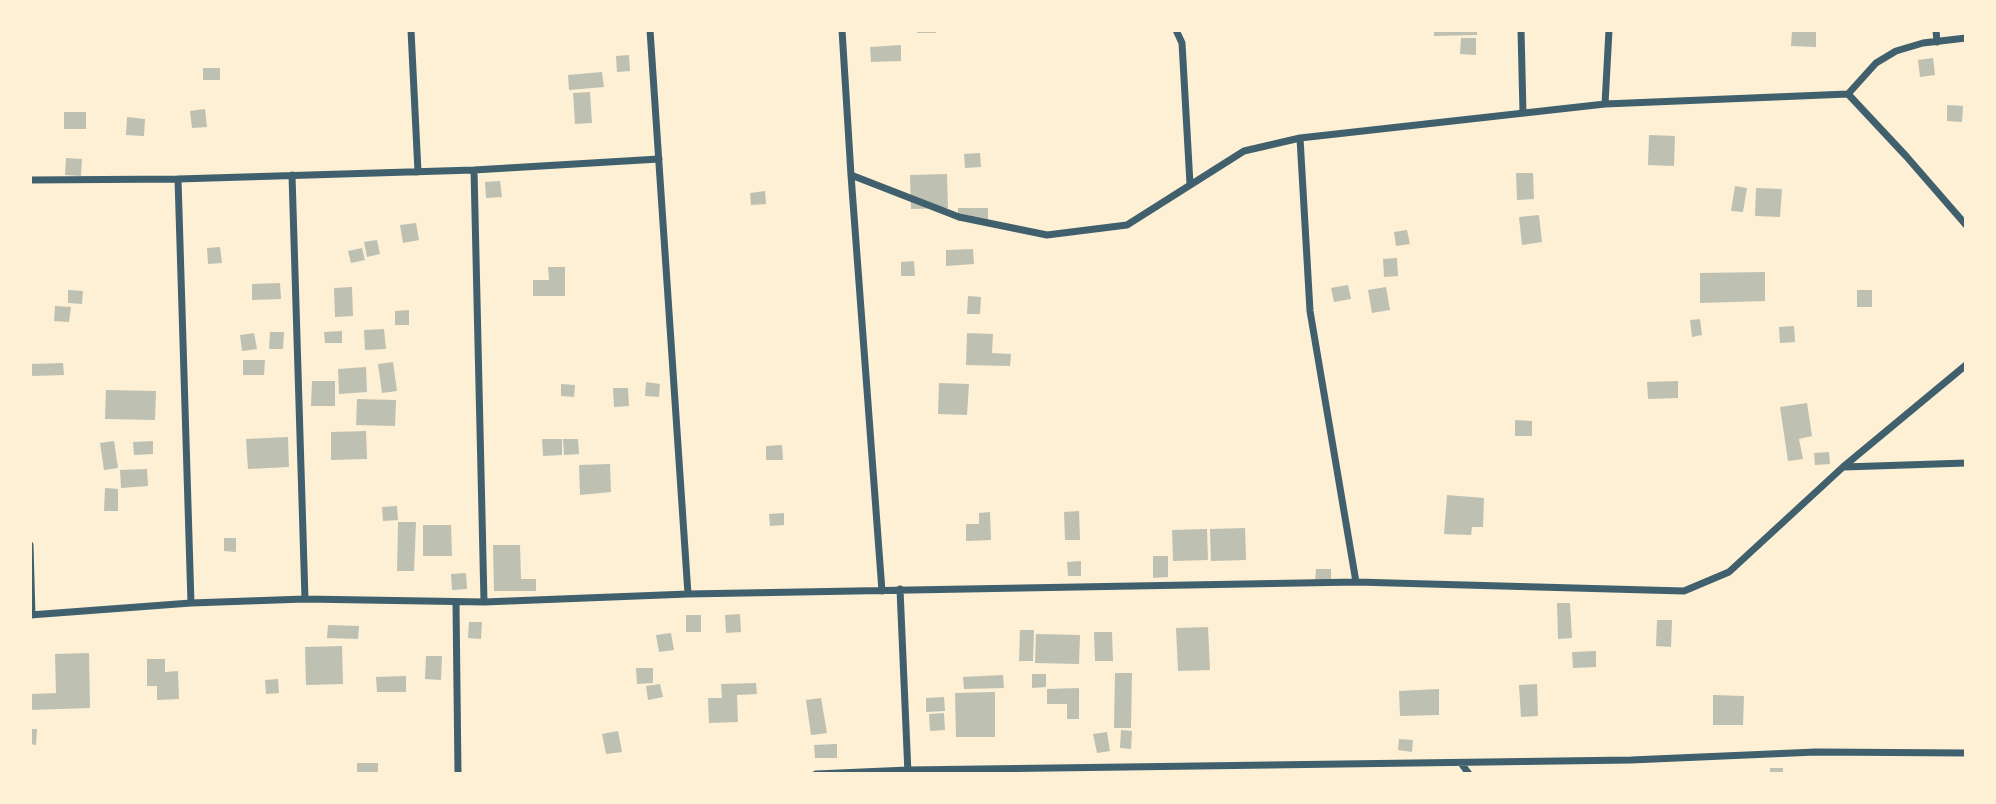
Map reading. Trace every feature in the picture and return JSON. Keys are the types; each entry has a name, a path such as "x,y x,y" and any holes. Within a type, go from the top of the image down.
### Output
{"street":[{"path":"411,30 418,172"},
{"path":"650,30 688,594"},
{"path":"842,30 882,591"},
{"path":"1176,30 1182,43 1190,184"},
{"path":"1521,30 1523,113"},
{"path":"1605,104 1609,30"},
{"path":"1936,30 1937,42"},
{"path":"851,175 959,217 1046,235 1128,225 1244,151 1300,138 1605,104 1848,94 1876,63 1896,51 1923,43 1966,38"},
{"path":"1848,94 1966,225"},
{"path":"1300,138 1310,311 1356,582"},
{"path":"30,180 418,172 659,159"},
{"path":"474,170 484,602"},
{"path":"292,175 305,599"},
{"path":"178,179 191,603"},
{"path":"30,545 31,615 191,603 305,599 456,603 900,589 1356,582 1684,591 1729,572 1843,467 1966,365"},
{"path":"1843,467 1966,463"},
{"path":"900,589 908,772"},
{"path":"456,603 458,774"},
{"path":"816,774 1631,760 1816,752 1966,753"},
{"path":"1461,763 1469,774"}],"building":[{"path":"917,30 936,30 936,33 917,33"},
{"path":"1434,30 1477,30 1477,35 1434,36"},
{"path":"1792,30 1816,30 1816,47 1791,46"},
{"path":"1461,38 1476,38 1476,55 1460,54"},
{"path":"901,45 901,61 871,62 870,47"},
{"path":"629,55 630,71 617,72 616,56"},
{"path":"1933,58 1935,75 1920,77 1918,60"},
{"path":"203,68 220,68 220,80 203,80"},
{"path":"602,72 604,87 569,90 568,75"},
{"path":"590,92 592,123 575,124 573,93"},
{"path":"1947,105 1963,106 1962,122 1947,121"},
{"path":"205,109 207,127 192,128 190,111"},
{"path":"64,112 86,112 86,129 64,129"},
{"path":"127,117 145,119 144,136 126,135"},
{"path":"1649,135 1675,136 1674,166 1648,165"},
{"path":"980,153 981,167 965,168 964,154"},
{"path":"66,158 82,159 81,176 65,175"},
{"path":"1516,173 1533,173 1534,199 1517,200"},
{"path":"947,174 948,208 911,209 910,175"},
{"path":"500,181 502,197 486,198 485,182"},
{"path":"1735,186 1747,188 1743,212 1731,211"},
{"path":"1756,188 1782,189 1780,217 1755,216"},
{"path":"765,191 766,204 751,205 750,193"},
{"path":"958,208 988,208 988,220 958,221"},
{"path":"1539,215 1542,242 1522,245 1519,217"},
{"path":"416,223 419,240 403,243 400,225"},
{"path":"1407,230 1410,244 1396,246 1394,232"},
{"path":"377,240 380,254 367,257 364,242"},
{"path":"220,247 222,263 208,264 207,248"},
{"path":"362,248 365,260 351,263 348,251"},
{"path":"973,249 974,264 946,266 946,250"},
{"path":"1397,258 1398,276 1384,277 1383,259"},
{"path":"914,261 915,276 901,276 901,262"},
{"path":"548,267 565,267 565,296 533,296 533,280 549,280"},
{"path":"1765,272 1765,301 1700,303 1700,273"},
{"path":"280,283 281,299 252,300 252,284"},
{"path":"1348,285 1351,299 1334,302 1331,288"},
{"path":"352,287 353,316 335,317 334,288"},
{"path":"1386,287 1390,310 1372,313 1368,290"},
{"path":"68,290 83,291 82,304 68,303"},
{"path":"1857,290 1872,290 1872,307 1857,307"},
{"path":"968,296 981,297 980,314 967,314"},
{"path":"55,306 71,307 69,322 54,321"},
{"path":"409,310 409,325 395,325 395,311"},
{"path":"1700,319 1702,335 1692,337 1690,320"},
{"path":"1794,326 1795,342 1780,343 1779,327"},
{"path":"384,329 386,349 365,350 364,330"},
{"path":"342,331 342,343 325,343 324,332"},
{"path":"270,332 284,332 283,349 269,349"},
{"path":"254,333 257,349 242,351 240,335"},
{"path":"967,333 993,334 992,353 1011,354 1010,366 966,365"},
{"path":"243,360 265,360 264,375 243,375"},
{"path":"393,362 397,391 382,393 378,364"},
{"path":"63,363 64,375 32,376 31,364"},
{"path":"366,367 367,392 339,394 338,369"},
{"path":"312,381 335,381 335,406 311,406"},
{"path":"1678,381 1678,398 1648,399 1647,382"},
{"path":"646,382 660,384 659,397 645,396"},
{"path":"939,383 969,384 967,415 938,414"},
{"path":"561,384 575,385 574,397 561,396"},
{"path":"613,388 628,388 629,406 614,407"},
{"path":"106,390 156,391 155,420 105,419"},
{"path":"357,399 396,400 395,426 356,425"},
{"path":"1807,403 1812,436 1799,439 1803,459 1788,461 1780,407"},
{"path":"1515,420 1532,421 1532,436 1515,436"},
{"path":"366,431 367,459 331,460 331,432"},
{"path":"288,437 289,467 248,469 246,439"},
{"path":"542,439 562,439 562,455 543,456"},
{"path":"563,439 578,439 579,454 564,455"},
{"path":"114,441 118,468 104,470 100,443"},
{"path":"153,441 153,454 134,455 133,442"},
{"path":"782,445 783,460 766,460 766,446"},
{"path":"1829,452 1830,464 1815,465 1814,453"},
{"path":"610,464 611,492 580,495 579,465"},
{"path":"147,469 148,486 121,488 120,470"},
{"path":"105,488 118,489 118,511 104,511"},
{"path":"1447,495 1484,498 1483,527 1472,527 1471,535 1444,534"},
{"path":"397,506 398,520 383,521 382,507"},
{"path":"1079,511 1080,540 1065,540 1064,512"},
{"path":"990,512 991,540 966,541 966,524 979,524 979,513"},
{"path":"784,513 784,525 770,526 769,514"},
{"path":"398,522 416,522 414,571 397,571"},
{"path":"423,525 451,525 452,556 423,556"},
{"path":"1245,528 1246,560 1211,561 1210,529"},
{"path":"1207,529 1208,560 1173,561 1172,530"},
{"path":"224,538 236,538 236,552 224,551"},
{"path":"493,545 520,545 521,579 536,579 536,591 494,591"},
{"path":"1153,556 1168,556 1168,577 1153,578"},
{"path":"1081,561 1081,576 1068,576 1067,562"},
{"path":"1316,569 1331,569 1331,582 1315,582"},
{"path":"466,573 467,589 452,590 451,574"},
{"path":"1557,603 1570,603 1572,638 1558,639"},
{"path":"740,614 741,632 726,633 725,615"},
{"path":"686,615 701,615 701,632 686,632"},
{"path":"1657,620 1672,620 1671,647 1656,646"},
{"path":"469,622 482,622 481,639 468,638"},
{"path":"328,625 359,626 358,639 327,638"},
{"path":"1208,627 1210,670 1178,671 1176,628"},
{"path":"1020,630 1034,630 1033,661 1019,661"},
{"path":"1094,632 1112,632 1113,661 1095,661"},
{"path":"671,633 674,650 659,652 656,635"},
{"path":"1036,634 1080,635 1079,664 1035,663"},
{"path":"342,646 343,684 306,685 305,647"},
{"path":"1596,651 1596,667 1573,668 1572,652"},
{"path":"89,653 90,708 30,710 30,694 56,693 55,654"},
{"path":"426,656 442,656 441,680 425,679"},
{"path":"147,659 165,659 165,672 178,671 179,699 157,700 157,686 147,686"},
{"path":"636,668 653,668 653,683 637,684"},
{"path":"1115,673 1132,673 1131,728 1114,728"},
{"path":"1032,674 1046,674 1046,687 1032,688"},
{"path":"1003,675 1004,688 964,689 963,677"},
{"path":"406,676 406,692 377,692 376,677"},
{"path":"278,679 279,693 266,694 265,680"},
{"path":"756,683 757,694 737,695 738,722 709,723 708,698 722,698 721,684"},
{"path":"660,684 663,697 648,700 646,686"},
{"path":"1537,684 1538,716 1521,717 1519,685"},
{"path":"1079,688 1079,719 1067,719 1067,704 1047,704 1047,689"},
{"path":"1439,689 1439,715 1400,716 1399,691"},
{"path":"995,692 995,737 956,737 955,693"},
{"path":"1713,695 1744,696 1743,725 1713,725"},
{"path":"944,697 945,711 926,712 926,698"},
{"path":"821,698 827,733 811,735 806,700"},
{"path":"944,713 945,730 930,731 929,714"},
{"path":"30,729 37,729 36,745 30,744"},
{"path":"1121,730 1132,731 1131,749 1120,748"},
{"path":"618,731 622,752 606,754 602,734"},
{"path":"1107,732 1110,751 1097,753 1093,734"},
{"path":"1399,739 1413,740 1412,752 1398,750"},
{"path":"837,744 837,758 815,758 814,745"},
{"path":"357,763 378,763 378,774 357,774"},
{"path":"1770,768 1783,768 1783,774 1770,774"}]}
